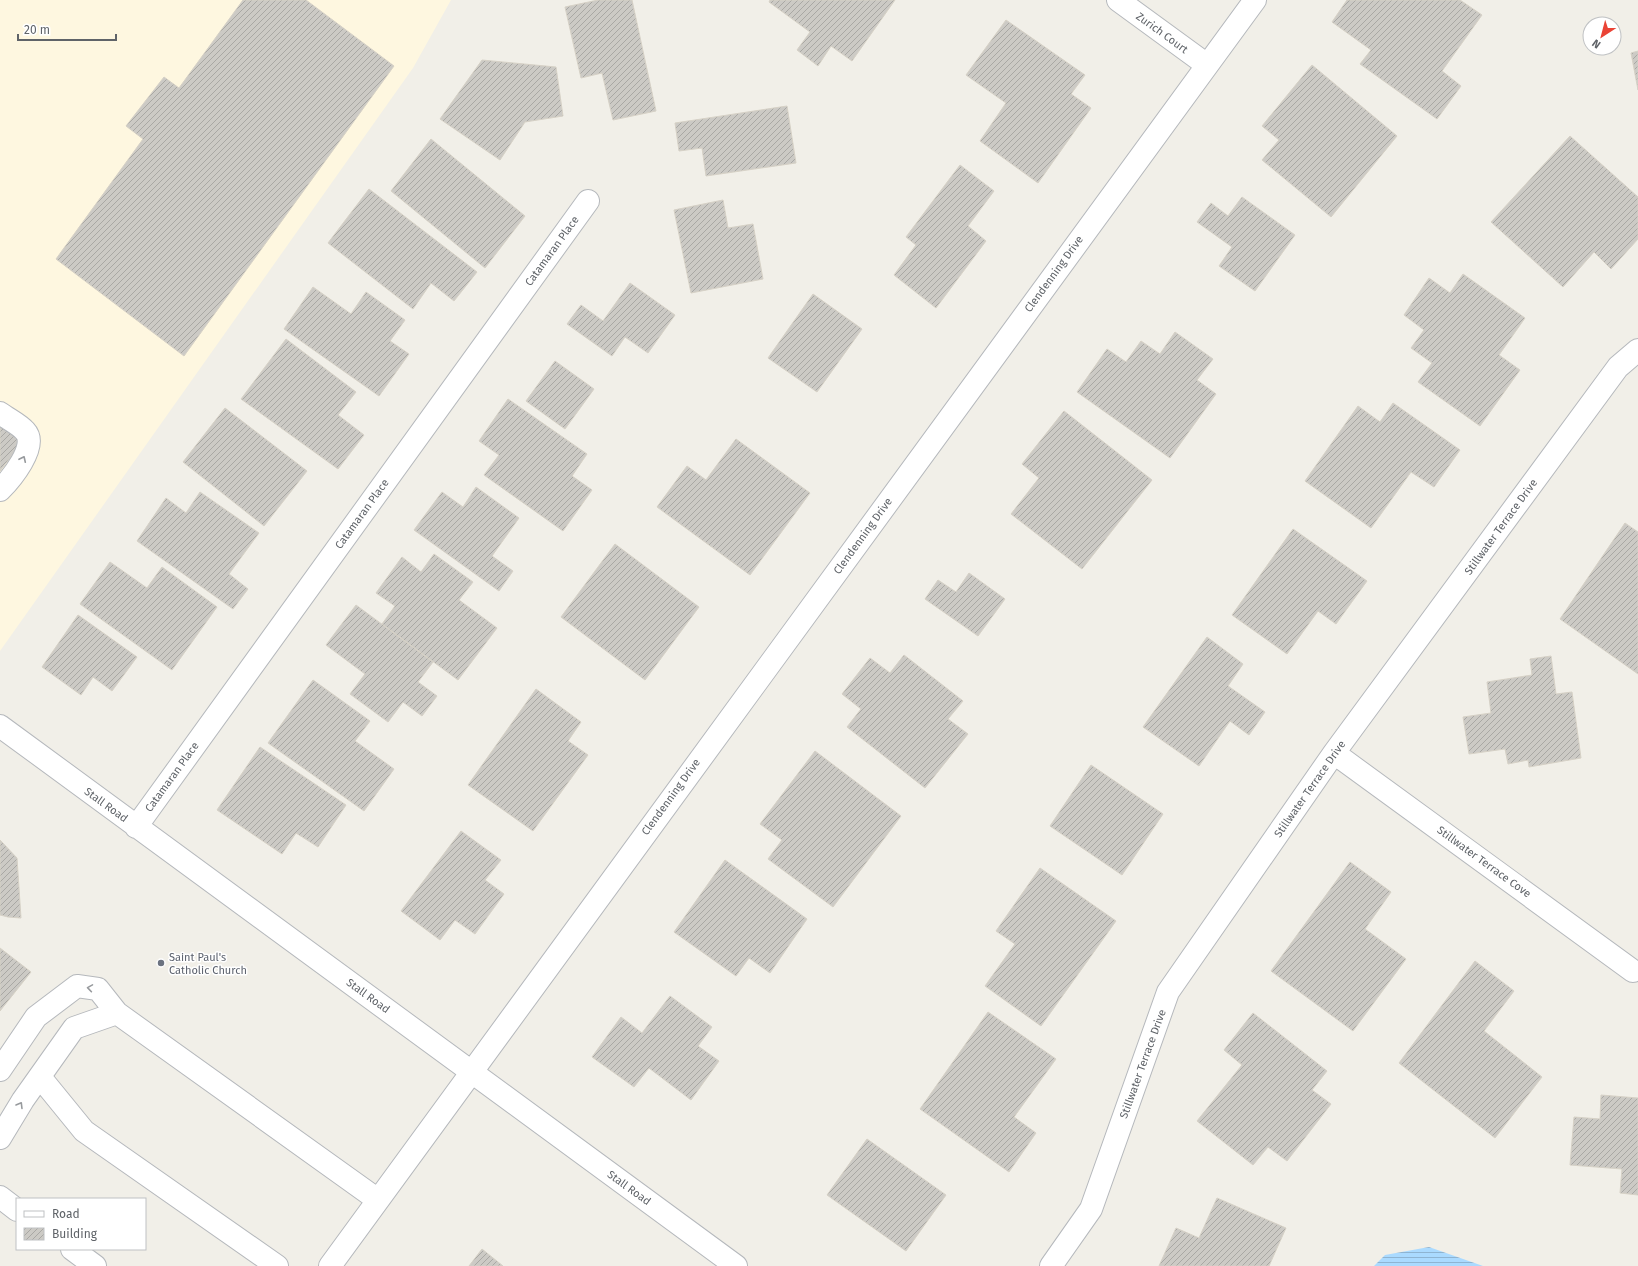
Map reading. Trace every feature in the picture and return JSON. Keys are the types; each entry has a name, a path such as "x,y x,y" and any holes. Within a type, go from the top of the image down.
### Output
{"street":[{"name":"Zurich Court","path":"1118,0 1207,65"},
{"name":"Clendenning Drive","path":"330,1266 1255,0"},
{"name":"Catamaran Place","path":"136,827 588,201"},
{"name":"Stillwater Terrace Drive","path":"1051,1266 1091,1209 1168,992 1334,753 1618,367 1638,350"},
{"path":"0,413 26,432 29,441 24,459 9,481 0,490"},
{"name":"Stall Road","path":"0,726 736,1266"},
{"name":"Stillwater Terrace Cove","path":"1334,753 1633,971"},
{"path":"0,1070 36,1017 77,986 98,989 117,1013 378,1200"},
{"path":"0,1138 23,1100 74,1028 117,1013"},
{"path":"40,1077 84,1131 277,1266"},
{"path":"0,1197 16,1209"},
{"path":"73,1250 95,1266"}],"shaded area":[{"path":"0,0 451,0 413,68 0,651"}],"water":[{"path":"1429,1247 1483,1266 1374,1266 1385,1255"}],"building":[{"path":"243,0 306,0 394,66 184,356 56,259 143,139 126,126 164,77 179,88"},
{"path":"598,0 632,0 656,111 613,120 602,73 581,78 565,7"},
{"path":"770,0 895,0 852,61 831,46 818,66 797,50 810,32 769,2"},
{"path":"1347,0 1460,0 1482,15 1442,71 1461,86 1437,119 1360,64 1371,50 1332,22"},
{"path":"1006,20 1085,75 1071,94 1091,108 1038,183 980,141 1006,103 966,75"},
{"path":"1638,51 1638,90 1631,53"},
{"path":"482,60 556,67 563,116 525,122 500,160 440,119"},
{"path":"1312,65 1397,136 1331,217 1262,160 1279,140 1262,126"},
{"path":"787,106 796,163 706,176 702,148 679,151 675,123"},
{"path":"1570,136 1638,197 1638,239 1611,269 1594,252 1563,287 1491,222"},
{"path":"431,139 525,216 485,268 391,191"},
{"path":"960,165 994,191 968,226 986,241 936,308 894,275 916,245 906,237"},
{"path":"369,189 477,272 454,301 431,283 413,309 328,243"},
{"path":"1242,197 1295,235 1255,291 1219,266 1232,247 1197,222 1211,203 1228,216"},
{"path":"723,200 728,228 753,224 763,279 691,293 674,210"},
{"path":"1463,274 1525,318 1499,355 1520,370 1480,426 1418,382 1432,363 1411,348 1424,330 1404,315 1429,278 1450,293"},
{"path":"630,283 675,315 648,353 625,337 612,356 567,324 581,305 603,321"},
{"path":"313,287 351,314 366,292 405,320 390,341 409,354 379,396 284,329"},
{"path":"813,294 862,329 817,392 768,358"},
{"path":"1175,332 1213,359 1197,380 1216,394 1170,458 1077,392 1107,349 1126,362 1141,341 1160,354"},
{"path":"286,339 356,392 338,415 364,435 338,469 241,399"},
{"path":"555,361 594,389 565,429 526,401"},
{"path":"508,399 587,454 572,476 592,490 563,531 484,475 499,455 479,441"},
{"path":"1393,403 1460,450 1434,487 1411,472 1371,528 1305,481 1358,406 1380,422"},
{"path":"225,408 307,471 264,526 183,462"},
{"path":"1064,411 1152,480 1082,569 1011,514 1039,478 1022,464"},
{"path":"0,423 23,441 0,471"},
{"path":"736,439 810,493 750,575 657,507 687,466 706,480"},
{"path":"476,487 519,518 492,556 513,571 499,591 414,530 442,492 463,507"},
{"path":"200,492 259,533 229,574 248,589 233,609 137,541 166,498 186,513"},
{"path":"1625,523 1638,532 1638,674 1560,619"},
{"path":"1293,529 1367,581 1336,624 1318,611 1287,654 1232,615"},
{"path":"615,544 699,607 645,680 561,617"},
{"path":"434,554 473,582 459,600 497,628 458,680 382,624 395,606 376,593 402,557 421,572"},
{"path":"110,562 147,588 162,567 217,607 172,670 80,604"},
{"path":"969,573 1005,599 978,636 925,599 938,580 956,592"},
{"path":"356,605 433,662 418,682 437,696 422,716 403,702 388,722 350,694 365,674 326,645"},
{"path":"78,615 137,657 112,691 93,677 81,695 42,667"},
{"path":"1207,637 1243,664 1228,686 1265,712 1249,735 1230,721 1199,766 1143,727"},
{"path":"904,655 963,701 948,719 968,734 925,788 847,727 861,709 842,694 870,658 890,673"},
{"path":"1551,656 1556,694 1572,692 1581,758 1529,767 1528,760 1508,764 1505,749 1469,754 1463,717 1491,713 1487,682 1532,675 1530,659"},
{"path":"313,680 370,721 355,741 394,769 364,811 268,743"},
{"path":"536,689 581,722 568,741 588,755 533,831 468,785"},
{"path":"260,747 346,805 318,847 296,833 282,854 217,810"},
{"path":"815,751 901,816 833,907 768,859 782,840 760,824"},
{"path":"1091,765 1163,814 1122,875 1050,826"},
{"path":"461,831 501,860 485,880 504,894 475,934 455,920 440,940 401,911"},
{"path":"0,840 17,858 21,918 0,915"},
{"path":"725,860 807,919 770,973 749,958 736,976 674,932"},
{"path":"1350,862 1391,892 1365,929 1406,959 1353,1031 1271,971"},
{"path":"1040,868 1116,921 1041,1026 985,986 1015,944 996,931"},
{"path":"0,948 31,972 0,1011"},
{"path":"1475,961 1514,991 1484,1031 1542,1077 1495,1138 1399,1063"},
{"path":"670,996 712,1027 698,1046 719,1061 691,1100 649,1068 634,1087 592,1057 621,1017 642,1033"},
{"path":"988,1012 1056,1059 1014,1117 1036,1133 1009,1172 920,1109"},
{"path":"1253,1013 1327,1071 1312,1090 1331,1104 1287,1161 1268,1147 1253,1165 1197,1121 1242,1065 1224,1050"},
{"path":"1601,1095 1638,1098 1638,1195 1620,1193 1622,1169 1570,1165 1574,1117 1600,1119"},
{"path":"867,1139 946,1195 906,1251 827,1195"},
{"path":"1217,1198 1286,1228 1269,1266 1159,1266 1176,1228 1199,1238"},
{"path":"482,1249 503,1266 469,1266"}],"place":[{"name":"Saint Paul's Catholic Church","path":"161,963"}]}
